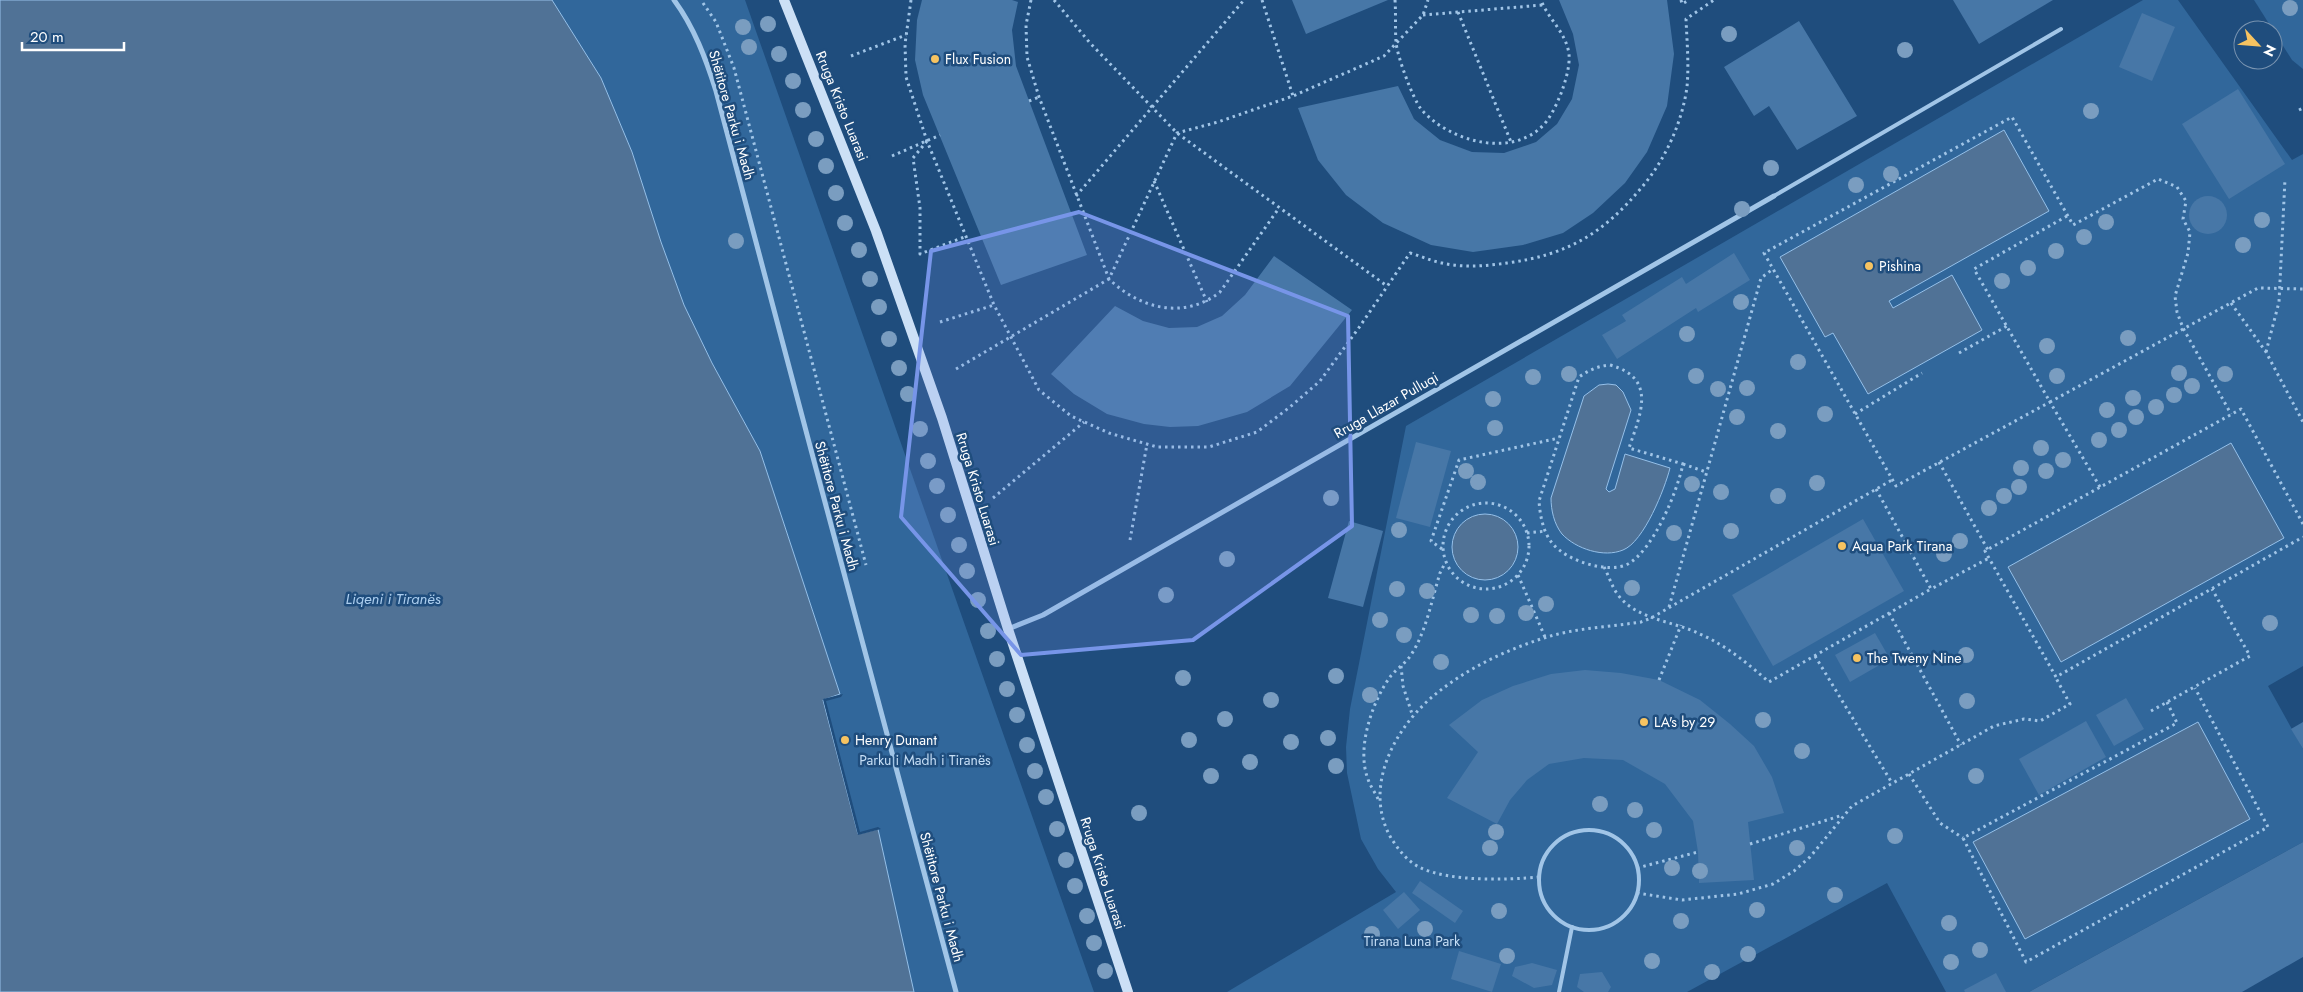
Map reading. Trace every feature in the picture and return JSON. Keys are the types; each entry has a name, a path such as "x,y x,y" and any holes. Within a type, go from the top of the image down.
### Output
{"main road":[{"name":"Rruga Kristo Luarasi","path":"784,0 889,267 942,418 1008,629 1128,992"}],"street":[{"name":"Shëtitore Parku i Madh","path":"674,0 691,28 706,59 716,91 773,312 889,737 956,992"},
{"name":"Rruga Llazar Pulluqi","path":"1008,629 1043,615 1774,196"}],"lane":[{"path":"1774,196 2061,29"},
{"path":"1592,830 1607,834 1620,841 1631,853 1637,868 1639,880 1637,893 1632,905 1623,916 1612,924 1599,929 1585,930 1560,922 1544,902 1539,877 1542,862 1550,849 1562,838 1576,832 1592,830"},
{"path":"1559,992 1572,927"}],"path":[{"path":"911,0 906,35 906,78 927,141 994,305 1039,390 1071,416 1110,433 1157,447 1209,447 1257,432 1290,407 1320,381 1410,253 1444,264 1488,266 1527,260 1559,252 1588,237 1627,205 1657,169 1674,133 1686,89 1686,19 1712,1"},
{"path":"1031,0 1026,25 1027,57 1038,97 1109,279 1123,293 1156,307 1187,308 1207,302 1220,292 1279,208"},
{"path":"1054,0 1090,43 1177,133 1387,286"},
{"path":"1076,196 1244,0"},
{"path":"1262,0 1294,96"},
{"path":"1395,0 1396,44 1409,85 1421,109 1441,126 1463,139 1486,142 1511,142 1531,134 1546,122 1559,99 1567,76 1569,54 1561,31 1541,0"},
{"path":"956,368 1109,279 1177,133 1218,122 1294,96 1384,56 1423,15 1428,0"},
{"path":"1681,0 1682,4 1689,0"},
{"path":"1423,15 1543,5"},
{"path":"1458,12 1511,142"},
{"path":"850,56 906,35"},
{"path":"1029,101 1038,97"},
{"path":"2231,414 2183,328 2175,305 2175,296 2188,253 2190,232 2183,219 2186,201 2177,187 2158,179 2072,226 2012,117 1764,253 1896,486 2183,328 2258,288 2303,290"},
{"path":"892,156 940,135"},
{"path":"927,141 913,158 920,208 920,254 967,236"},
{"path":"2266,352 2279,302 2285,179"},
{"path":"1154,181 1207,302"},
{"path":"2068,216 1974,269 2100,487"},
{"path":"1669,608 1760,278 1773,269"},
{"path":"2231,303 2266,352 2303,422"},
{"path":"940,322 994,305"},
{"path":"1959,353 2007,326"},
{"path":"1683,464 1679,481 1667,511 1649,542 1627,564 1604,567 1581,563 1565,554 1553,544 1540,516 1539,501 1579,377 1588,370 1610,365 1624,369 1639,388 1643,405 1630,448 1683,464 1706,472"},
{"path":"1855,414 1922,373"},
{"path":"1637,893 1682,900 1738,894 1774,884 1810,857 1852,806 1994,726 2024,720 2040,721 2070,704 1985,551 2241,408 2303,524"},
{"path":"993,498 1084,422"},
{"path":"1442,549 1431,541 1458,460 1559,438"},
{"path":"1126,568 1146,444"},
{"path":"1939,462 1988,550"},
{"path":"1378,800 1382,769 1393,745 1413,717 1436,693 1469,671 1502,654 1545,637 1641,622 1651,618 1892,480"},
{"path":"1876,489 1931,589"},
{"path":"1483,502 1497,504 1509,509 1520,519 1528,533 1530,548 1526,563 1518,575 1506,585 1492,590 1477,589 1463,584 1452,575 1445,563 1442,549 1443,536 1449,523 1458,512 1469,506 1483,502"},
{"path":"1528,533 1546,531"},
{"path":"2056,677 2303,537"},
{"path":"1604,567 1618,595 1651,618 1681,625 1736,653 1769,682 1931,589 1990,558"},
{"path":"1445,563 1417,643 1410,656 1390,676 1378,696 1365,741 1367,777 1378,800 1384,825 1398,850 1419,867 1440,873 1480,878 1539,877"},
{"path":"1518,575 1545,637"},
{"path":"2151,711 2250,656 2212,589"},
{"path":"1889,613 1962,745"},
{"path":"1659,680 1681,625"},
{"path":"1815,656 1892,784"},
{"path":"1401,666 1404,686 1413,717"},
{"path":"1909,774 1940,823 1963,838 2026,962 2268,827 2194,688"},
{"path":"1963,838 2178,723 2167,702"},
{"path":"1750,844 1844,815"},
{"path":"1637,868 1698,852"}],"highlighted area":[{"path":"1079,212 1348,316 1352,526 1193,640 1021,655 901,517 931,251"}],"green space":[{"name":"Parku i Madh i Tiranës","path":"552,0 745,0 1094,992 914,992 878,830 858,835 823,699 840,694 760,451 712,363 684,305 661,242 632,152 601,78"},
{"name":"Aqua Park Tirana","path":"2143,0 2178,0 2292,160 2303,154 2303,666 2268,686 2303,749 2303,842 2029,992 1946,992 1887,883 1687,992 1227,992 1396,892 1378,869 1361,839 1347,773 1346,747 1350,709 1406,426"},
{"path":"2254,0 2303,0 2303,69 2292,60 2283,46 2283,20 2267,20"}],"water":[{"name":"Liqeni i Tiranës","path":"0,0 552,0 601,78 632,152 661,242 684,305 712,363 760,451 840,694 823,700 858,834 878,829 914,992 0,992"},
{"name":"Pishina","path":"2004,130 2049,211 1889,301 1893,308 1952,275 1982,330 1868,394 1833,333 1825,337 1780,257"},
{"path":"1599,385 1616,385 1623,392 1631,410 1606,489 1609,492 1615,489 1625,454 1670,468 1664,488 1639,537 1623,550 1607,553 1582,548 1562,534 1554,517 1551,498 1584,396"},
{"path":"2231,443 2284,538 2061,662 2008,567"},
{"path":"1485,514 1498,517 1508,524 1515,534 1518,547 1515,560 1508,570 1498,577 1485,580 1472,577 1462,570 1455,560 1452,547 1455,534 1462,524 1472,517"},
{"path":"2198,722 2250,819 2025,939 1973,842"}],"pier":[{"path":"843,694 841,697 826,701 860,832 878,827 881,829 858,835 823,699"}],"building":[{"path":"922,0 1012,0 1018,2 1012,30 1016,66 1087,255 1001,285 923,95 915,60 917,20"},
{"path":"1292,0 1388,0 1306,34"},
{"path":"1559,0 1667,0 1674,54 1667,106 1647,152 1625,183 1593,213 1563,233 1523,245 1473,252 1431,245 1383,223 1346,195 1318,160 1298,108 1398,86 1414,119 1440,140 1472,152 1504,153 1536,142 1557,124 1572,99 1579,65 1573,34"},
{"path":"1953,0 2053,0 1979,44"},
{"path":"2142,13 2175,27 2152,81 2119,67"},
{"path":"1799,21 1857,116 1797,150 1769,106 1754,116 1724,67"},
{"path":"2238,89 2285,164 2229,199 2182,124"},
{"path":"2208,196 2221,202 2227,215 2221,228 2208,234 2195,228 2189,215 2195,202"},
{"path":"1734,253 1750,280 1698,312 1696,308 1617,359 1602,335 1626,321 1622,315 1682,277 1686,284"},
{"path":"1274,256 1352,310 1290,386 1247,412 1198,426 1170,427 1144,424 1107,414 1074,394 1051,374 1115,306 1143,321 1169,328 1197,327 1222,316 1245,295"},
{"path":"1416,442 1451,451 1430,527 1396,518"},
{"path":"1863,519 1904,591 1773,666 1732,595"},
{"path":"1349,521 1383,531 1363,607 1328,598"},
{"path":"1875,633 1890,659 1850,682 1835,655"},
{"path":"1585,670 1621,673 1659,680 1700,700 1754,746 1772,777 1784,813 1748,822 1754,880 1699,883 1698,852 1693,821 1665,784 1623,760 1584,758 1549,764 1527,780 1510,800 1497,824 1447,798 1478,752 1449,725 1482,700 1513,686 1551,674"},
{"path":"2126,698 2144,729 2114,746 2096,715"},
{"path":"2086,721 2106,757 2039,795 2019,759"},
{"path":"2303,722 2303,749 2291,729"},
{"path":"2303,842 2303,957 2242,992 2029,992"},
{"path":"1420,881 1463,911 1455,923 1412,893"},
{"path":"1404,892 1420,910 1398,929 1383,910"},
{"path":"1459,951 1501,964 1492,992 1451,979"},
{"path":"1532,963 1557,970 1552,985 1534,988 1512,976 1515,967"},
{"path":"1602,972 1611,987 1608,992 1584,992 1577,987 1580,974"},
{"path":"1996,973 2006,992 1965,992 1964,990"}],"place":[{"name":"Flux Fusion","path":"935,59"},
{"name":"Pishina","path":"1869,266"},
{"name":"Aqua Park Tirana","path":"1842,546"},
{"name":"The Tweny Nine","path":"1857,658"},
{"name":"LA's by 29","path":"1644,722"},
{"name":"Henry Dunant","path":"845,740"}],"park label":[{"name":"Tirana Luna Park","path":"1412,941"}]}
